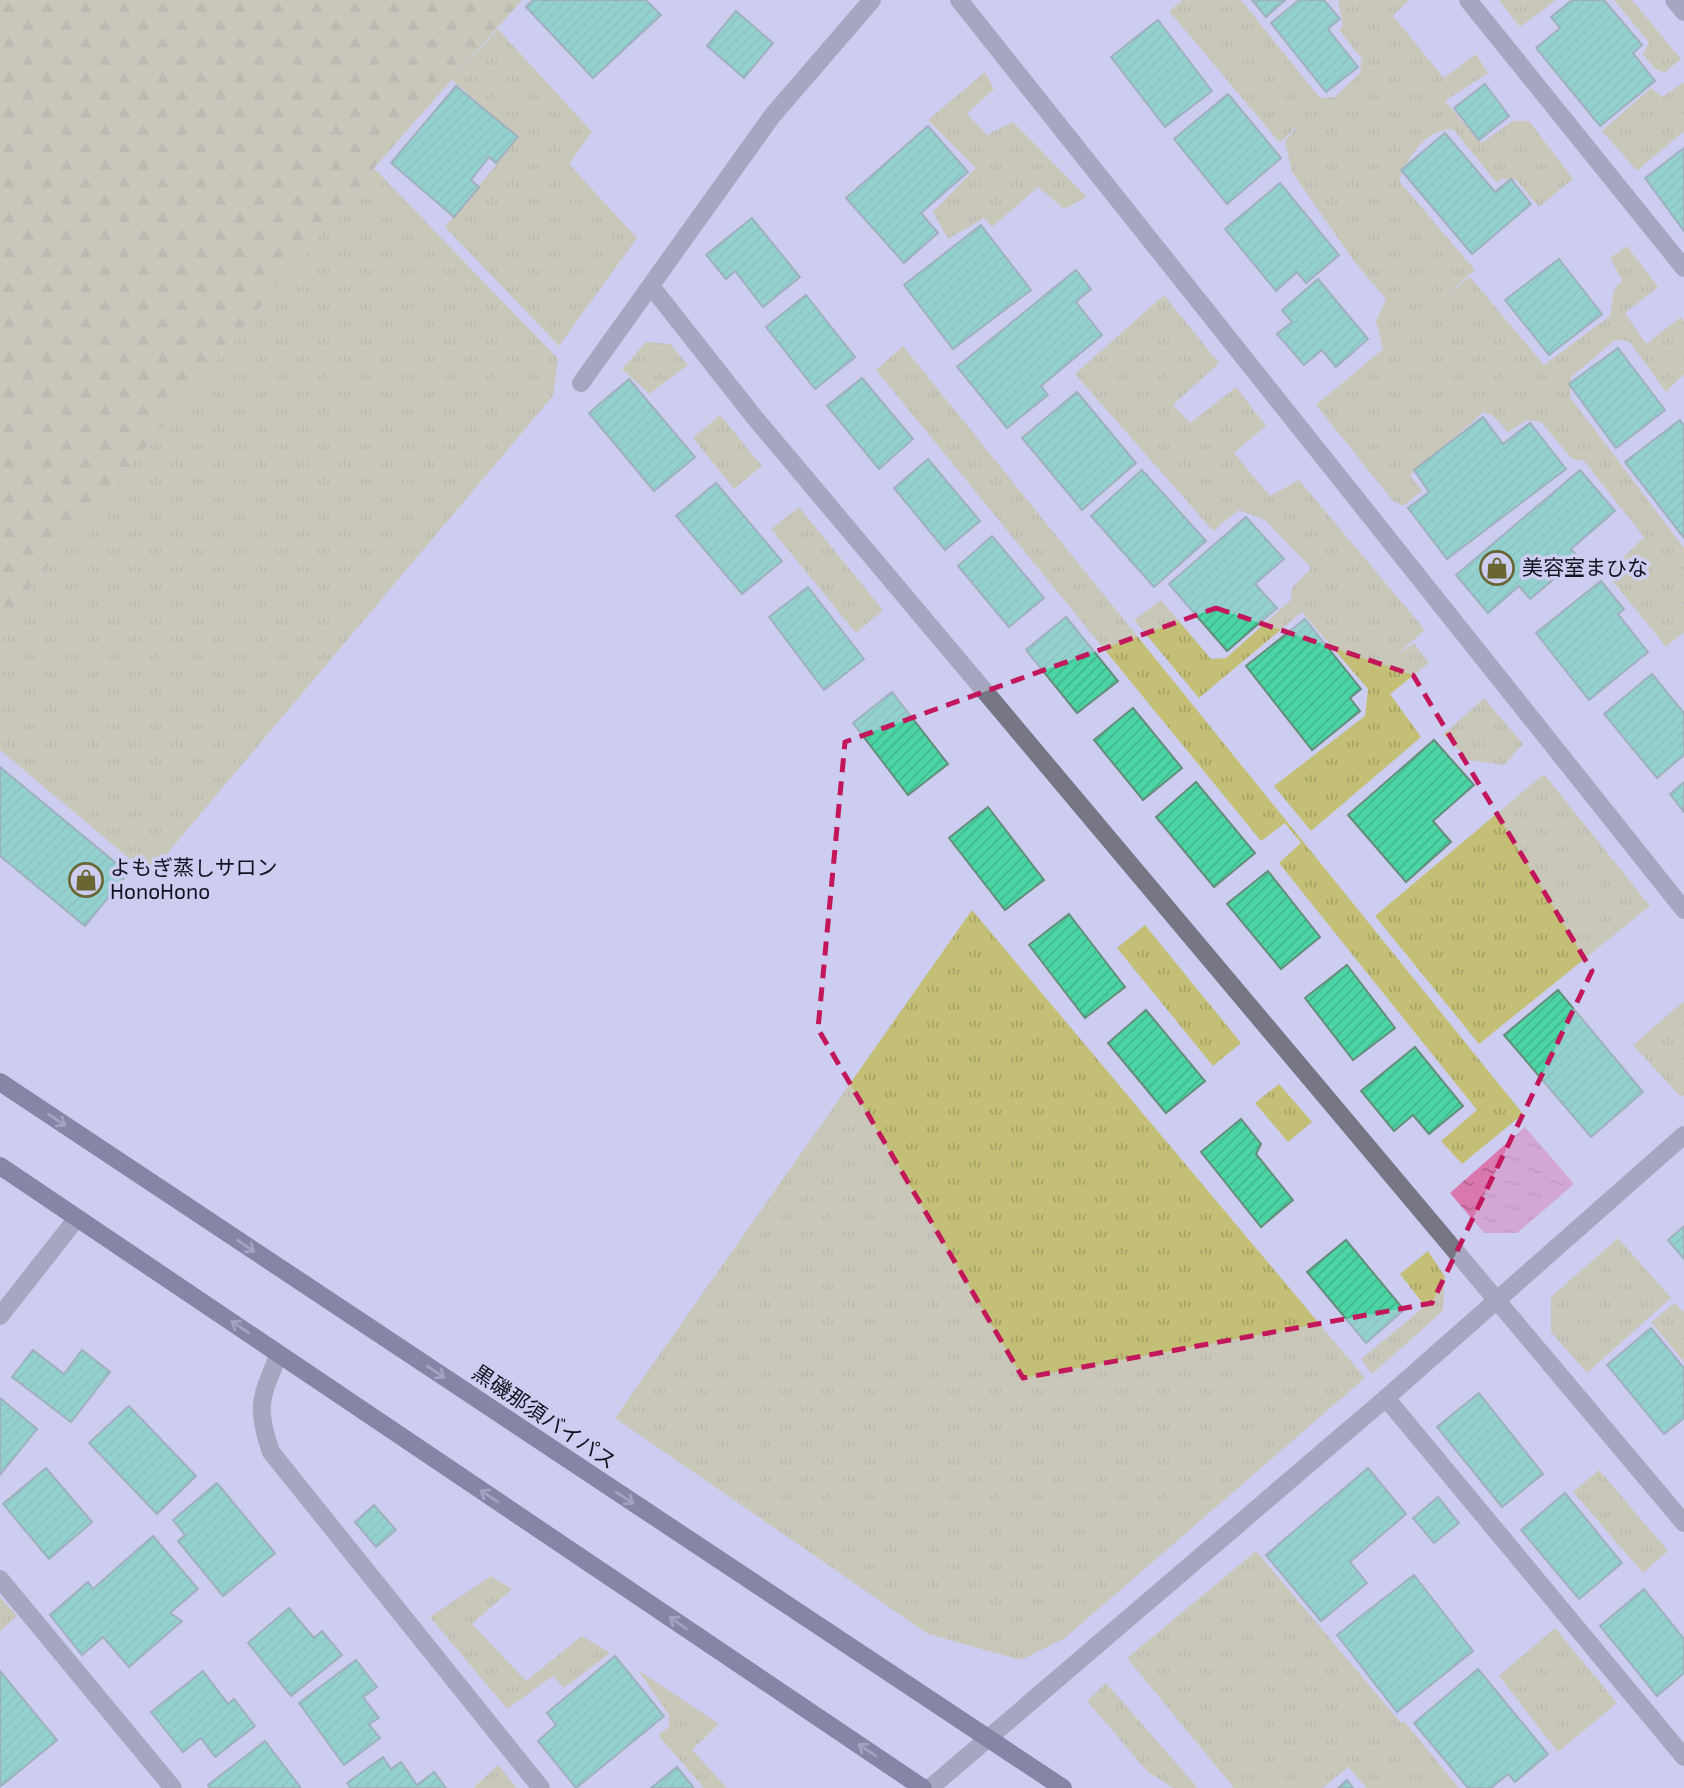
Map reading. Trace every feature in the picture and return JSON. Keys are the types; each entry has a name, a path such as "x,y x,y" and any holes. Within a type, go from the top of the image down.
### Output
{"main road":[{"name":"黒磯那須バイパス","path":"0,1082 1063,1788"},
{"path":"0,1166 923,1788"}],"street":[{"path":"581,383 772,116 872,0"},
{"path":"959,0 1684,910"},
{"path":"1468,0 1684,268"},
{"path":"1674,0 1684,12"},
{"path":"651,286 755,418 1684,1523"},
{"path":"930,1788 1386,1398 1684,1135"},
{"path":"0,1316 77,1218"},
{"path":"279,1354 261,1397 260,1422 271,1452 541,1788"},
{"path":"1386,1398 1684,1757"},
{"path":"0,1579 173,1788"}],"highlighted area":[{"path":"1216,608 1413,675 1592,971 1432,1303 1023,1378 818,1029 845,742"}],"green space":[{"path":"0,0 522,0 374,168 0,625"},
{"path":"1183,0 1241,0 1320,98 1335,97 1360,73 1362,59 1339,30 1343,26 1338,0 1409,0 1393,16 1444,78 1476,54 1488,73 1445,101 1481,143 1513,121 1529,121 1573,179 1539,207 1515,179 1501,179 1497,183 1453,129 1434,134 1418,146 1399,181 1475,270 1443,298 1470,277 1544,365 1610,316 1614,290 1622,280 1610,258 1627,246 1658,287 1625,313 1646,344 1681,317 1684,322 1684,374 1666,392 1629,341 1615,340 1571,377 1570,397 1684,548 1684,632 1666,647 1607,574 1644,537 1584,461 1572,459 1541,422 1527,420 1508,432 1493,416 1484,412 1410,475 1422,491 1403,506 1393,501 1316,405 1383,349 1376,321 1386,299 1353,260 1292,172 1285,141 1301,122 1280,143 1169,11"},
{"path":"1499,0 1556,0 1520,27"},
{"path":"1614,0 1632,0 1681,59 1664,73 1654,68 1643,54 1649,42"},
{"path":"498,29 592,132 569,164 637,238 559,346 445,227 518,138 452,80"},
{"path":"985,72 994,89 967,114 987,135 1013,122 1087,197 1064,209 1038,187 992,227 984,218 948,239 933,212 976,168 928,120"},
{"path":"1684,82 1684,131 1637,171 1602,131 1651,88 1662,97"},
{"path":"374,168 558,359 553,396 149,875 0,750 0,625"},
{"path":"1164,295 1219,363 1173,405 1190,423 1236,387 1266,426 1234,453 1270,496 1299,480 1425,630 1394,657 1414,643 1429,663 1390,694 1421,737 1311,831 1274,786 1365,716 1368,689 1302,612 1199,698 1134,620 1161,600 1211,659 1226,658 1291,600 1292,588 1311,568 1265,520 1239,510 1213,531 1075,374"},
{"path":"646,342 670,344 688,365 649,394 622,369"},
{"path":"903,346 1523,1114 1462,1164 1441,1141 1477,1110 1279,863 1301,843 1285,823 1261,841 876,370"},
{"path":"720,415 762,466 734,489 693,438"},
{"path":"799,507 883,610 856,633 771,529"},
{"path":"1484,698 1523,744 1504,765 1468,760 1444,734"},
{"path":"1544,774 1650,906 1479,1044 1375,916"},
{"path":"972,910 1365,1378 1065,1638 1021,1660 928,1634 615,1418"},
{"path":"1145,925 1241,1043 1213,1066 1117,948"},
{"path":"1684,1001 1684,1095 1681,1097 1633,1045"},
{"path":"1279,1084 1312,1122 1288,1142 1255,1103"},
{"path":"1618,1238 1671,1298 1587,1373 1551,1332 1551,1297"},
{"path":"1428,1251 1445,1277 1443,1311 1372,1374 1361,1359 1425,1306 1400,1274"},
{"path":"1675,1303 1684,1313 1684,1362 1651,1322"},
{"path":"1599,1470 1668,1551 1643,1573 1573,1492"},
{"path":"1256,1551 1459,1788 1367,1788 1348,1767 1323,1788 1234,1788 1127,1658"},
{"path":"491,1576 512,1589 472,1624 526,1681 582,1636 610,1653 564,1688 553,1676 507,1709 430,1617"},
{"path":"0,1597 17,1616 0,1631"},
{"path":"1555,1628 1617,1703 1558,1752 1499,1676"},
{"path":"638,1670 719,1724 692,1750 727,1788 704,1788 658,1735 669,1727 669,1715"},
{"path":"1106,1683 1198,1788 1173,1788 1147,1771 1087,1701"},
{"path":"498,1765 517,1788 473,1788"}],"water":[{"path":"1525,1127 1574,1184 1517,1233 1484,1233 1450,1193"}],"building":[{"path":"533,0 646,0 661,15 593,78 526,7"},
{"path":"1252,0 1285,0 1266,17"},
{"path":"1299,0 1324,0 1340,19 1328,29 1358,67 1326,92 1271,23"},
{"path":"1572,0 1604,0 1642,45 1633,53 1655,81 1600,126 1536,48 1560,28 1551,17"},
{"path":"736,11 773,43 744,78 707,46"},
{"path":"1158,20 1212,91 1165,127 1111,57"},
{"path":"1485,84 1509,116 1479,140 1454,108"},
{"path":"456,86 518,137 496,163 489,157 471,180 479,187 454,217 391,163"},
{"path":"1228,94 1281,158 1227,204 1174,139"},
{"path":"928,126 968,172 921,213 938,233 904,263 846,198"},
{"path":"1445,133 1495,192 1511,179 1531,204 1472,254 1401,170"},
{"path":"1684,148 1684,231 1645,178"},
{"path":"1280,183 1339,255 1306,283 1297,272 1276,291 1225,229"},
{"path":"752,218 800,277 763,307 735,271 726,279 706,255"},
{"path":"981,225 1031,290 953,349 904,285"},
{"path":"1559,259 1602,314 1549,355 1505,300"},
{"path":"1076,270 1091,289 1076,302 1102,335 1041,386 1048,395 1007,428 957,367"},
{"path":"1318,279 1368,339 1336,367 1322,350 1304,365 1277,334 1292,322 1282,310"},
{"path":"806,295 855,357 815,389 766,327"},
{"path":"1618,348 1665,410 1616,448 1569,384"},
{"path":"862,378 913,439 879,469 827,406"},
{"path":"629,379 695,457 654,491 589,413"},
{"path":"1077,392 1136,463 1082,510 1022,438"},
{"path":"1483,417 1503,444 1530,423 1566,469 1447,559 1408,508 1429,492 1414,470"},
{"path":"1680,420 1684,426 1684,538 1625,462"},
{"path":"928,459 980,521 945,550 894,488"},
{"path":"1142,470 1206,541 1154,587 1091,516"},
{"path":"1580,470 1615,511 1571,549 1579,558 1530,599 1519,586 1488,613 1456,575"},
{"path":"716,483 782,561 742,594 676,516"},
{"path":"1246,517 1284,559 1255,584 1277,608 1227,651 1169,584"},
{"path":"992,536 1044,598 1009,627 958,566"},
{"path":"1601,581 1624,609 1618,614 1648,652 1589,700 1536,633"},
{"path":"808,587 864,659 824,690 769,617"},
{"path":"1066,617 1118,681 1077,713 1026,650"},
{"path":"1305,619 1361,689 1350,698 1360,711 1312,750 1246,666"},
{"path":"1652,674 1684,713 1684,755 1657,778 1604,714"},
{"path":"892,692 948,764 908,795 853,723"},
{"path":"1133,708 1182,768 1143,800 1094,740"},
{"path":"1434,740 1474,785 1433,821 1451,842 1406,882 1348,815"},
{"path":"0,767 128,873 85,926 0,856"},
{"path":"1196,782 1255,853 1214,887 1156,817"},
{"path":"1684,782 1684,812 1670,794"},
{"path":"988,807 1044,880 1005,910 949,838"},
{"path":"1268,871 1320,937 1281,969 1227,904"},
{"path":"1069,914 1125,987 1085,1018 1029,945"},
{"path":"1347,965 1395,1028 1353,1060 1305,998"},
{"path":"1558,990 1643,1092 1591,1137 1504,1035"},
{"path":"1146,1010 1205,1081 1166,1113 1108,1043"},
{"path":"1415,1047 1463,1106 1429,1134 1413,1115 1394,1131 1361,1091"},
{"path":"1241,1119 1261,1144 1256,1154 1293,1200 1261,1227 1201,1152"},
{"path":"1684,1226 1684,1259 1668,1240"},
{"path":"1346,1240 1404,1310 1366,1343 1307,1272"},
{"path":"1651,1328 1684,1368 1684,1418 1664,1434 1607,1365"},
{"path":"33,1350 64,1374 82,1350 110,1372 71,1422 12,1377"},
{"path":"1479,1393 1543,1474 1502,1507 1437,1427"},
{"path":"0,1398 37,1429 0,1475"},
{"path":"129,1406 196,1476 157,1514 89,1443"},
{"path":"46,1468 92,1522 49,1559 3,1504"},
{"path":"1368,1468 1406,1514 1350,1562 1367,1583 1321,1621 1266,1555"},
{"path":"217,1483 275,1553 223,1596 178,1541 185,1535 173,1520"},
{"path":"1565,1493 1622,1563 1579,1599 1521,1530"},
{"path":"1438,1497 1459,1523 1434,1543 1413,1518"},
{"path":"374,1505 396,1530 376,1547 355,1522"},
{"path":"153,1536 198,1589 170,1613 182,1621 129,1667 103,1637 82,1655 50,1615 88,1582 93,1589"},
{"path":"1414,1575 1473,1651 1397,1712 1337,1635"},
{"path":"1644,1589 1684,1639 1684,1673 1657,1696 1600,1626"},
{"path":"289,1608 314,1638 322,1631 342,1655 291,1696 248,1643"},
{"path":"615,1656 664,1716 576,1788 538,1741 556,1725 547,1713"},
{"path":"356,1660 377,1687 363,1697 379,1718 369,1724 380,1738 344,1765 299,1703"},
{"path":"1478,1669 1548,1754 1515,1782 1508,1774 1491,1788 1468,1788 1414,1723"},
{"path":"0,1671 57,1740 1,1786 0,1786"},
{"path":"203,1671 228,1704 234,1699 255,1726 215,1757 201,1738 183,1752 151,1712"},
{"path":"265,1741 301,1788 210,1788 208,1785"},
{"path":"383,1757 391,1769 401,1762 417,1785 434,1772 446,1788 351,1788 347,1783"},
{"path":"677,1767 694,1788 651,1788"},
{"path":"1347,1780 1353,1788 1338,1788"}],"place":[{"name":"美容室まひな","path":"1497,568"},
{"name":"よもぎ蒸しサロン HonoHono","path":"86,880"}]}
